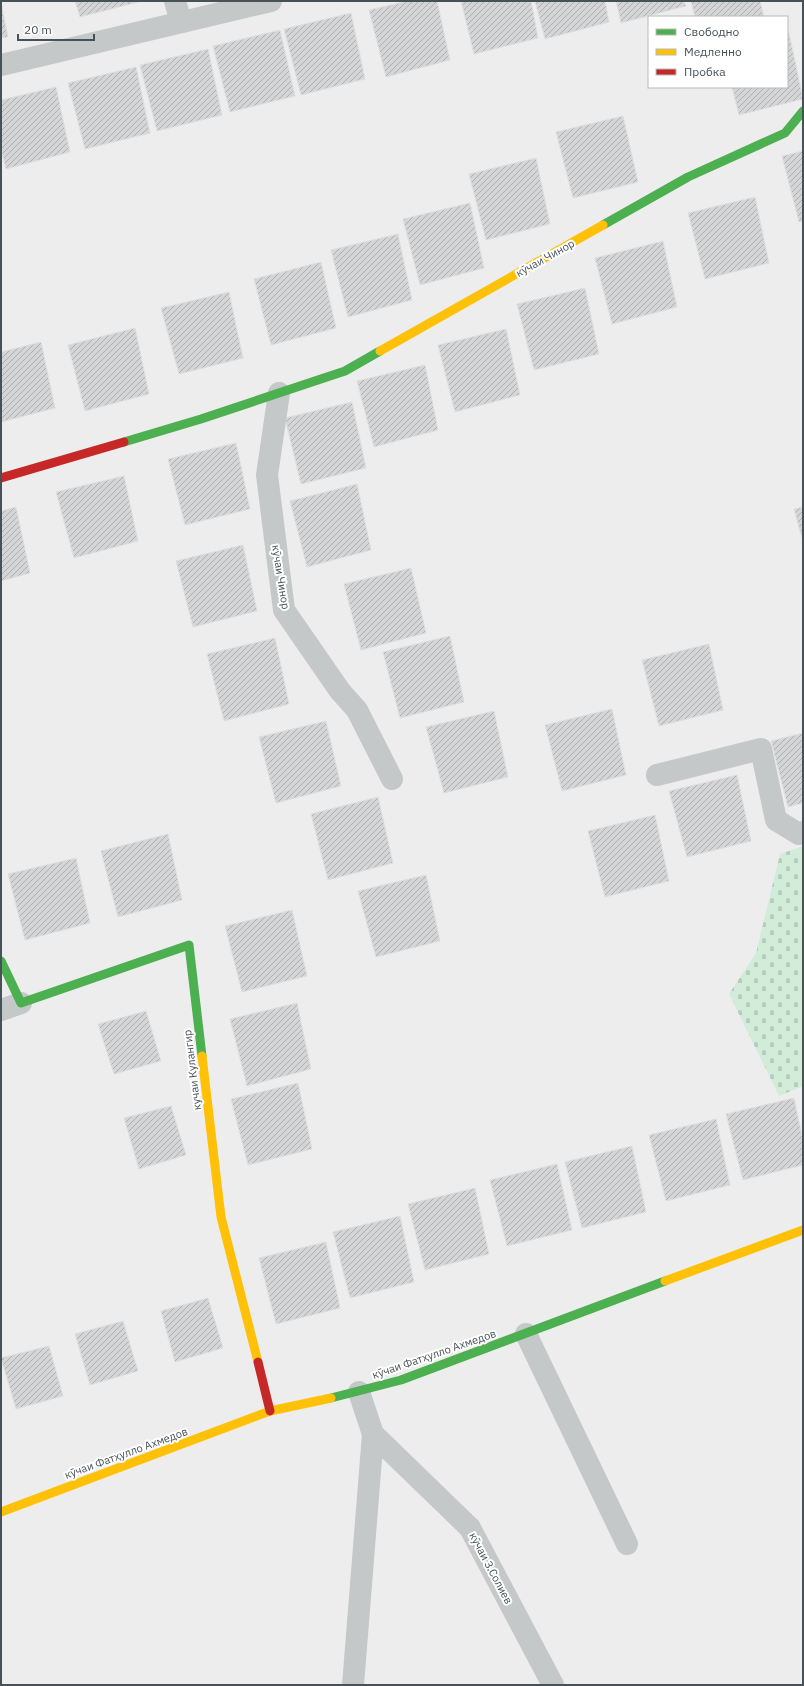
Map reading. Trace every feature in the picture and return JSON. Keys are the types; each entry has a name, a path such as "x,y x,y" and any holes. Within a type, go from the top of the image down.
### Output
{"street":[{"path":"175,1 181,22"},
{"path":"1,65 271,1"},
{"name":"кӯчаи Чинор","path":"1,478 201,418 345,371 688,177 785,133 803,111"},
{"name":"кӯчаи Чинор","path":"279,393 267,475 284,610 340,692 357,710 392,779"},
{"path":"657,775 761,749 776,820 799,834 803,832"},
{"name":"кучаи Кулангир","path":"1,961 11,1007 189,945 221,1218 270,1411"},
{"name":"кӯчаи Фатҳулло Ахмедов","path":"1,1512 270,1411 359,1392 402,1380 803,1230"},
{"path":"526,1334 627,1544"},
{"name":"кӯчаи З.Солиев","path":"353,1685 373,1434 359,1392"},
{"name":"кӯчаи З.Солиев","path":"373,1434 470,1528 553,1685"}],"green space":[{"path":"803,846 803,1086 779,1096 729,994 756,953 780,854"}],"building":[{"path":"75,1 142,1 80,17"},
{"path":"408,1 437,1 450,60 386,77 369,10"},
{"path":"461,1 531,1 538,38 474,54"},
{"path":"535,1 605,1 609,22 545,39"},
{"path":"616,1 684,1 686,6 621,23"},
{"path":"691,1 760,1 764,16 695,16"},
{"path":"1,2 8,37 1,38"},
{"path":"351,13 365,79 301,95 284,29"},
{"path":"280,30 295,96 230,112 213,46"},
{"path":"788,34 803,99 739,115 732,88 788,88"},
{"path":"208,49 222,115 157,131 140,65"},
{"path":"136,67 150,133 85,149 68,83"},
{"path":"56,87 70,152 6,169 1,150 1,100"},
{"path":"623,116 638,182 573,198 556,132"},
{"path":"803,151 803,221 799,222 782,156"},
{"path":"536,158 550,224 486,240 469,174"},
{"path":"755,197 769,263 705,279 688,213"},
{"path":"470,203 484,268 420,285 403,219"},
{"path":"398,234 412,300 348,317 331,250"},
{"path":"663,241 677,307 612,324 595,258"},
{"path":"321,262 336,328 271,345 254,279"},
{"path":"585,288 599,354 534,370 517,304"},
{"path":"229,292 243,358 179,374 161,308"},
{"path":"135,328 149,394 85,411 68,345"},
{"path":"506,329 520,395 455,412 438,345"},
{"path":"41,342 55,408 1,422 1,352"},
{"path":"425,365 438,430 374,447 357,381"},
{"path":"352,402 366,468 301,484 285,418"},
{"path":"236,443 250,509 185,525 168,459"},
{"path":"124,476 138,541 74,558 56,492"},
{"path":"357,484 371,550 307,567 290,501"},
{"path":"16,507 30,573 1,581 1,511"},
{"path":"803,507 803,542 794,509"},
{"path":"243,545 257,611 193,627 176,561"},
{"path":"411,568 426,633 361,650 344,584"},
{"path":"450,636 464,702 400,718 383,652"},
{"path":"275,638 289,704 224,721 207,654"},
{"path":"709,644 723,710 659,726 642,660"},
{"path":"612,709 626,775 562,791 545,725"},
{"path":"494,711 508,777 444,793 426,727"},
{"path":"326,721 341,786 276,803 259,737"},
{"path":"803,733 803,803 788,807 771,741"},
{"path":"737,775 751,841 687,857 669,791"},
{"path":"378,797 393,863 328,880 311,814"},
{"path":"655,815 669,881 605,897 588,831"},
{"path":"168,834 182,900 118,917 101,851"},
{"path":"76,858 90,923 25,940 8,874"},
{"path":"426,875 440,941 376,957 358,891"},
{"path":"292,910 307,976 242,992 225,926"},
{"path":"297,1003 311,1069 247,1086 230,1019"},
{"path":"146,1011 161,1061 114,1074 98,1024"},
{"path":"298,1083 312,1149 248,1165 231,1099"},
{"path":"794,1098 803,1141 803,1165 743,1180 726,1114"},
{"path":"171,1106 186,1155 139,1169 124,1118"},
{"path":"716,1119 730,1185 666,1201 649,1135"},
{"path":"632,1146 646,1212 582,1228 565,1162"},
{"path":"557,1164 572,1230 507,1246 490,1180"},
{"path":"475,1188 489,1254 425,1270 408,1204"},
{"path":"400,1216 414,1282 350,1298 333,1232"},
{"path":"326,1242 340,1308 276,1324 259,1258"},
{"path":"208,1298 223,1348 175,1362 161,1311"},
{"path":"123,1321 138,1371 90,1385 75,1334"},
{"path":"49,1346 63,1396 16,1409 1,1358"}],"traffic: fast":[{"path":"603,225 688,177 785,133 803,111"},
{"path":"124,442 201,419 345,371 380,351"},
{"path":"1,961 21,1003 189,945 202,1056"},
{"path":"331,1398 401,1380 665,1281"}],"traffic: slow":[{"path":"380,351 603,225"},
{"path":"202,1056 221,1217 258,1362"},
{"path":"665,1281 803,1230"},
{"path":"1,1512 270,1411 331,1398"}],"traffic: jam":[{"path":"1,478 124,442"},
{"path":"258,1362 270,1411"}]}
